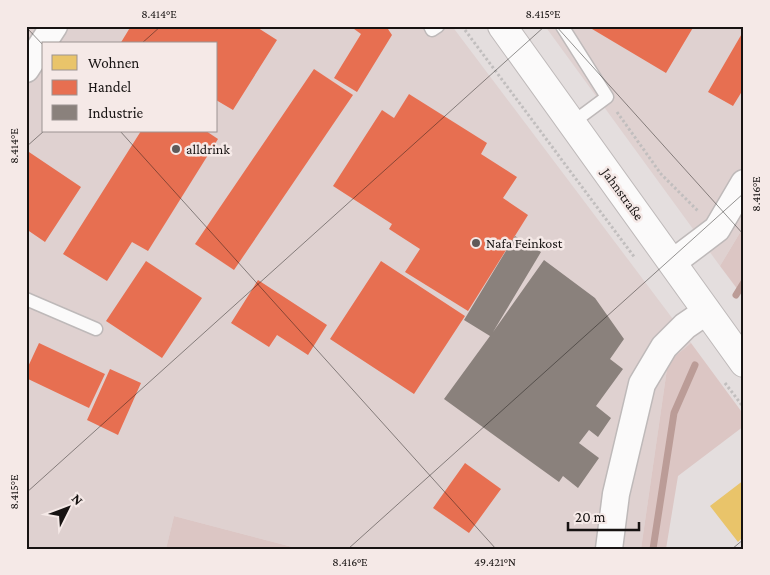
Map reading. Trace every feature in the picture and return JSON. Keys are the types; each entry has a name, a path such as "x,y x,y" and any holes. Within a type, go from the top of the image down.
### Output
{"street":[{"path":"44,42 54,26"},
{"name":"Jahnstraße","path":"502,26 744,363"},
{"path":"26,69 42,44"},
{"path":"672,263 716,229 744,184"},
{"path":"609,549 616,494 642,384 664,347 685,326 707,311"}],"lane":[{"path":"430,26 432,30 438,26"},
{"path":"562,26 607,97 572,124"},
{"path":"26,299 96,329"}],"path":[{"path":"462,26 638,263"},
{"path":"607,97 660,174 716,229"}],"shaded area":[{"path":"26,26 452,26 691,343 668,362 641,549 300,549 174,516 166,549 26,549"},
{"path":"545,26 744,26 744,226 720,266"},
{"path":"744,226 744,298 720,266"},
{"path":"691,343 744,415 744,426 678,476 666,549 641,549 668,362"},
{"path":"174,516 300,549 166,549"}],"building: Wohnen":[{"path":"744,480 744,541 742,538 738,542 710,506"}],"building: Handel":[{"path":"131,26 255,26 277,40 233,110 218,101 218,42 121,42"},
{"path":"350,26 386,26 392,35 357,92 334,78 361,34"},
{"path":"587,26 694,26 666,73"},
{"path":"744,30 744,88 733,106 708,92"},
{"path":"314,69 353,95 234,270 195,244"},
{"path":"409,94 487,143 481,154 517,177 503,198 528,215 468,311 405,272 420,249 389,229 392,224 333,186 382,110 394,118"},
{"path":"140,132 208,132 218,139 148,251 132,242 107,281 63,254"},
{"path":"26,150 81,187 45,242 26,229"},
{"path":"146,261 202,298 162,358 106,321"},
{"path":"381,261 465,316 414,394 330,339"},
{"path":"258,280 327,325 308,355 277,335 269,347 231,323"},
{"path":"39,343 105,374 89,408 26,378 26,371"},
{"path":"110,369 141,383 118,435 87,420"},
{"path":"465,463 501,489 469,533 433,508"}],"building: Industrie":[{"path":"515,236 541,252 493,332 544,260 595,298 624,339 610,359 623,369 596,406 611,418 598,437 589,430 579,443 599,458 578,488 563,476 559,482 444,399 490,336 464,320"}],"waterway":[{"path":"736,295 744,282"},
{"path":"653,549 674,413 695,365"}],"place":[{"name":"alldrink","path":"176,149"},
{"name":"Nafa Feinkost","path":"476,243"}]}
